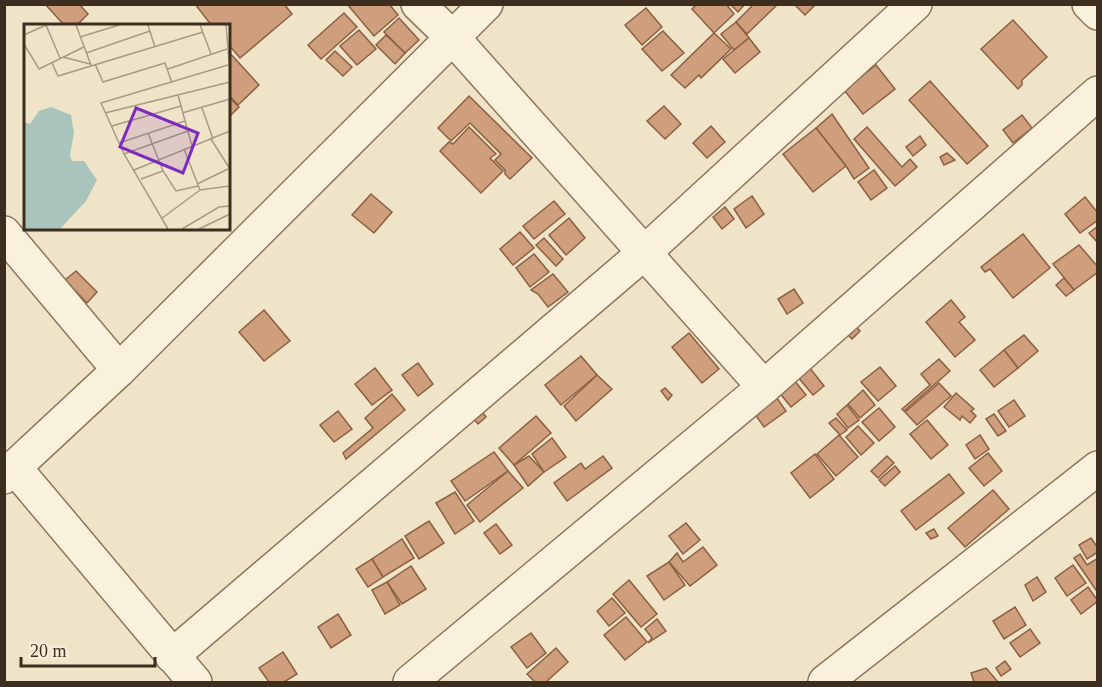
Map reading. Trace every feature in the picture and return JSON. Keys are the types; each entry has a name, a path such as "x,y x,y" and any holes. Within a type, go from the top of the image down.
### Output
{"street":[{"path":"418,4 453,38 764,387"},
{"path":"195,682 10,472 119,370 486,4"},
{"path":"172,656 644,253 915,4"},
{"path":"1089,4 1098,13"},
{"path":"410,682 764,387 1098,93"},
{"path":"4,233 119,370"},
{"path":"825,682 1098,468"}],"building":[{"path":"45,4 79,4 88,14 78,24 63,24"},
{"path":"195,4 284,4 292,14 240,58 230,46 230,24 210,24"},
{"path":"347,4 389,4 398,15 374,36"},
{"path":"697,4 726,4 734,14 714,33 692,9"},
{"path":"730,4 745,4 738,12"},
{"path":"754,4 777,5 747,34 736,22"},
{"path":"794,4 816,4 805,15"},
{"path":"646,8 662,27 642,45 625,25"},
{"path":"344,13 357,27 321,59 308,45"},
{"path":"399,18 419,40 405,53 384,32"},
{"path":"1013,20 1047,57 1022,80 1022,85 1018,89 981,49"},
{"path":"736,22 749,38 734,50 721,34"},
{"path":"359,30 376,49 357,65 340,46"},
{"path":"663,31 684,53 662,71 642,49"},
{"path":"714,33 731,49 701,78 699,75 685,88 671,75"},
{"path":"386,35 405,53 395,64 376,45"},
{"path":"749,38 760,52 735,73 723,59"},
{"path":"335,51 352,67 343,76 326,60"},
{"path":"230,53 259,85 238,105 230,96"},
{"path":"876,65 895,89 863,114 844,90"},
{"path":"930,81 988,146 967,164 909,100"},
{"path":"469,96 532,158 510,179 495,160 501,154 470,123 451,141 438,128"},
{"path":"230,98 239,107 230,116"},
{"path":"664,106 681,124 665,139 647,121"},
{"path":"832,114 869,168 854,179 816,128"},
{"path":"1022,115 1032,128 1013,143 1003,130"},
{"path":"711,126 725,142 707,158 693,143"},
{"path":"469,127 496,154 490,158 503,171 481,193 440,151 449,142 453,144"},
{"path":"867,127 902,167 910,159 917,167 895,186 854,139"},
{"path":"816,128 846,166 813,192 783,154"},
{"path":"920,136 926,145 913,156 906,147"},
{"path":"947,153 955,160 944,165 940,157"},
{"path":"874,170 887,188 871,200 858,182"},
{"path":"371,194 392,212 374,233 352,215"},
{"path":"752,196 764,214 746,228 734,209"},
{"path":"1085,197 1098,213 1098,220 1080,233 1065,214"},
{"path":"554,201 565,214 534,239 523,226"},
{"path":"725,207 734,219 722,229 713,217"},
{"path":"569,218 585,238 566,255 549,235"},
{"path":"1098,226 1098,243 1089,233"},
{"path":"520,232 534,248 513,265 500,249"},
{"path":"1023,234 1050,268 1013,298 990,269 985,272 981,267"},
{"path":"544,238 563,259 556,266 536,245"},
{"path":"1079,245 1098,267 1098,272 1074,290 1053,264"},
{"path":"534,254 549,272 530,287 516,268"},
{"path":"76,271 97,292 87,303 65,280"},
{"path":"553,274 568,292 548,307 538,294 531,290"},
{"path":"1064,278 1074,290 1066,296 1056,285"},
{"path":"794,289 803,303 787,314 778,299"},
{"path":"951,300 965,317 959,322 975,340 955,357 926,322"},
{"path":"264,310 290,341 264,361 239,332"},
{"path":"851,321 860,331 852,339 842,329"},
{"path":"689,333 719,369 702,383 672,347"},
{"path":"1024,335 1038,351 1018,368 1004,350"},
{"path":"1004,350 1018,368 994,387 980,370"},
{"path":"581,356 597,375 561,405 545,385"},
{"path":"939,359 950,371 904,411 902,409 930,385 921,374"},
{"path":"418,363 433,384 418,396 402,375"},
{"path":"809,367 824,386 813,395 797,376"},
{"path":"880,367 896,386 878,401 861,382"},
{"path":"375,368 392,390 372,405 355,384"},
{"path":"597,375 612,389 576,421 564,406"},
{"path":"794,380 806,395 791,407 779,392"},
{"path":"939,383 951,396 917,425 905,412"},
{"path":"665,388 672,395 668,400 661,391"},
{"path":"863,390 875,405 860,418 848,404"},
{"path":"956,393 974,409 971,411 976,416 970,423 962,416 960,420 944,407"},
{"path":"392,394 405,410 346,459 343,453 373,428 365,418"},
{"path":"774,394 786,411 764,427 752,410"},
{"path":"1014,400 1025,416 1009,427 998,411"},
{"path":"477,405 486,417 478,424 468,412"},
{"path":"847,405 859,420 848,428 837,414"},
{"path":"879,408 895,427 879,441 862,422"},
{"path":"338,411 352,429 334,442 320,425"},
{"path":"994,414 1006,431 998,436 986,419"},
{"path":"536,416 551,433 514,465 499,448"},
{"path":"836,418 847,430 840,435 829,423"},
{"path":"927,420 948,445 931,459 910,434"},
{"path":"858,426 874,443 861,455 846,437"},
{"path":"839,435 858,457 836,476 817,454"},
{"path":"980,435 989,449 975,459 966,445"},
{"path":"552,438 566,457 544,472 532,454"},
{"path":"494,452 508,471 465,501 451,481"},
{"path":"988,453 1002,471 984,486 969,468"},
{"path":"815,454 834,479 810,498 791,473"},
{"path":"529,456 544,472 528,486 514,465"},
{"path":"603,456 612,468 567,501 554,483 581,463 585,469"},
{"path":"887,456 894,463 878,478 871,471"},
{"path":"895,466 900,472 885,486 879,480"},
{"path":"508,471 523,488 480,522 467,505"},
{"path":"949,474 964,493 916,530 901,511"},
{"path":"993,490 1009,509 965,547 948,528"},
{"path":"455,492 474,521 455,534 436,503"},
{"path":"429,521 444,543 419,559 405,536"},
{"path":"686,523 700,540 683,554 669,536"},
{"path":"496,524 512,545 500,554 484,533"},
{"path":"934,529 938,536 931,539 926,533"},
{"path":"1091,538 1098,552 1087,559 1079,545"},
{"path":"402,539 414,558 383,577 372,559"},
{"path":"703,547 717,565 690,586 669,562 677,553 683,562"},
{"path":"1080,554 1087,565 1098,558 1098,593 1074,558"},
{"path":"372,559 383,577 368,587 356,569"},
{"path":"669,562 685,585 664,600 647,576"},
{"path":"1073,565 1086,583 1067,596 1055,578"},
{"path":"411,566 426,589 402,604 387,582"},
{"path":"1037,577 1046,592 1033,601 1025,585"},
{"path":"629,580 657,614 641,627 613,594"},
{"path":"387,582 400,605 385,614 372,590"},
{"path":"1088,587 1098,601 1081,614 1071,600"},
{"path":"612,598 625,613 609,626 597,611"},
{"path":"1015,607 1026,625 1004,639 993,621"},
{"path":"338,614 351,635 331,648 318,627"},
{"path":"626,617 647,642 625,660 604,635"},
{"path":"657,619 666,631 648,643 652,638 645,629"},
{"path":"1030,629 1040,643 1020,657 1010,643"},
{"path":"531,633 546,653 527,668 511,647"},
{"path":"556,648 568,662 546,682 535,682 527,674"},
{"path":"283,652 297,674 284,682 269,682 259,668"},
{"path":"1005,661 1011,669 1001,676 996,668"},
{"path":"986,668 998,682 974,682 971,673"}]}
